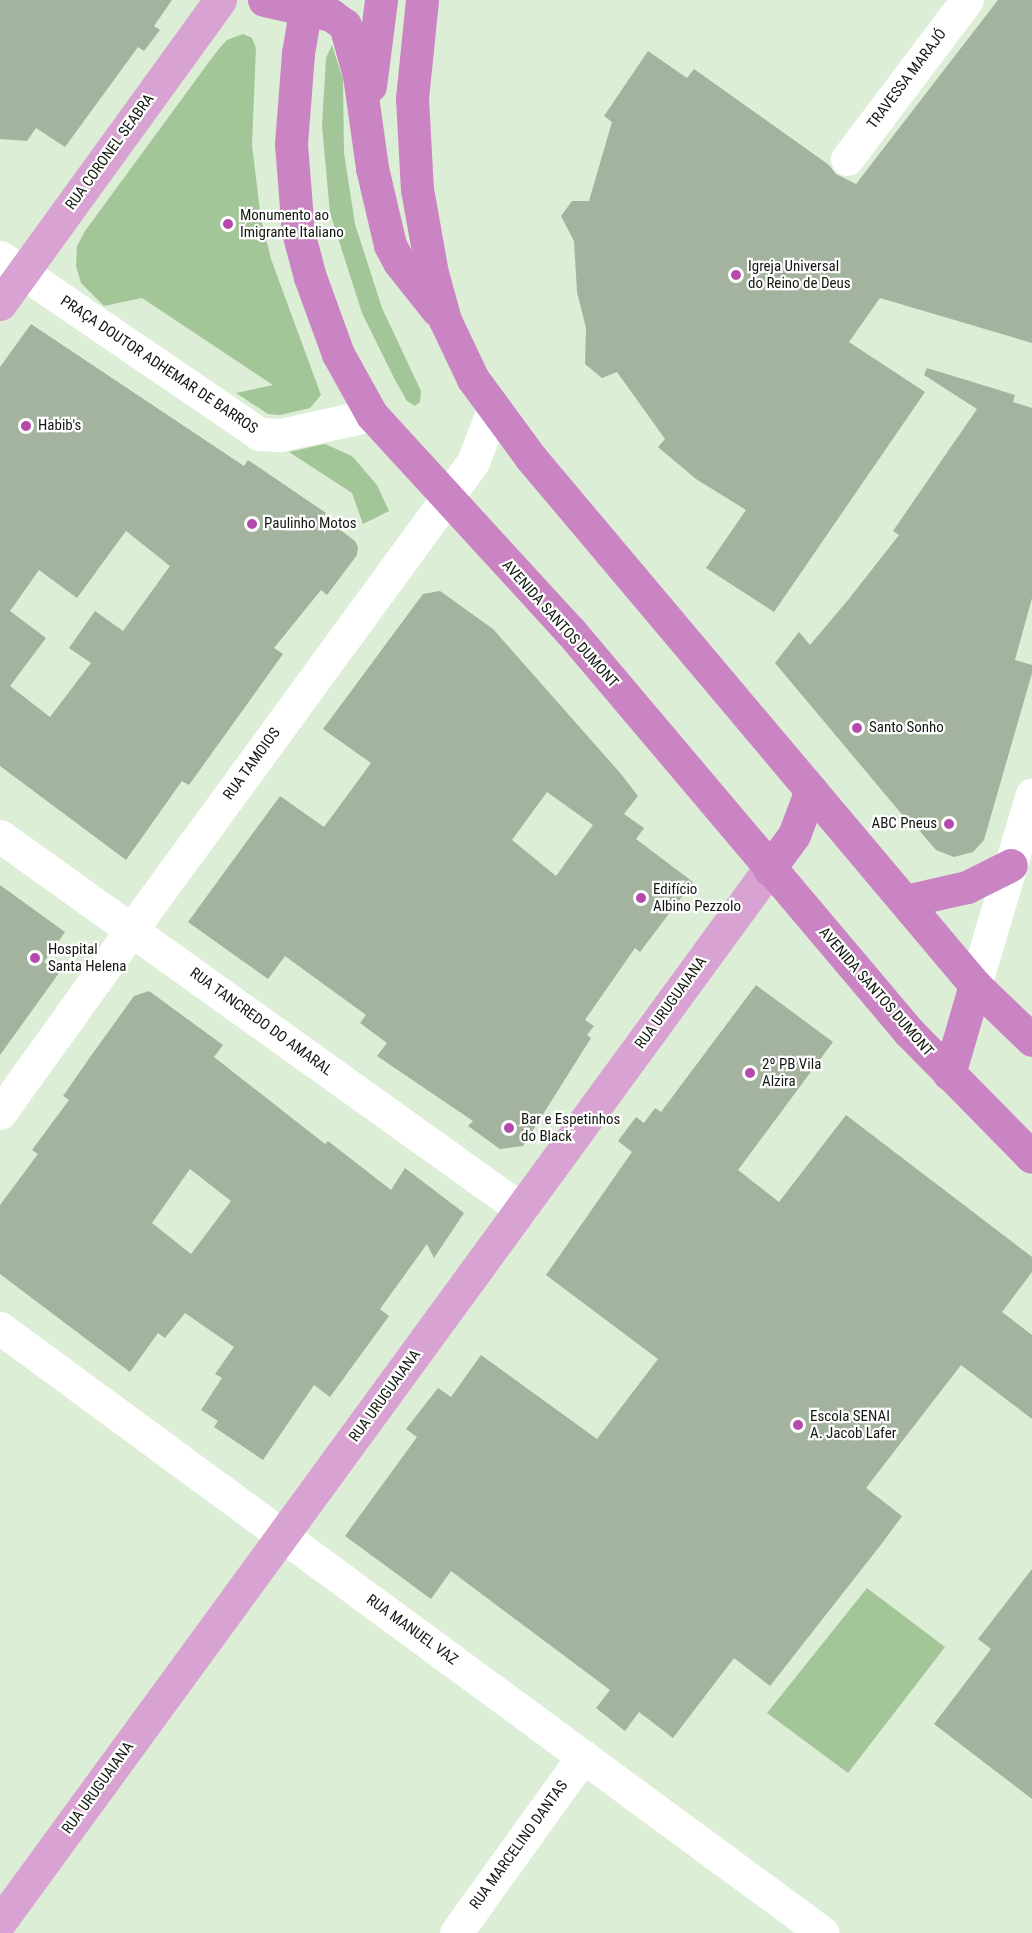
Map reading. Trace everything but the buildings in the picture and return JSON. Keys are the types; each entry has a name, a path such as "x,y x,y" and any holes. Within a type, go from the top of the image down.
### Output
{"highway":[{"path":"264,0 306,4 338,18 345,25 353,45 367,118 372,168 390,246 399,262 445,320 493,411 975,985 1032,1040"},
{"path":"367,118 381,0"},
{"path":"422,0 415,53 413,143 423,234 445,320"},
{"name":"AVENIDA SANTOS DUMONT","path":"306,4 291,144 298,232 309,277 338,354 372,415 446,500 571,632 769,869 949,1074 1032,1157"},
{"path":"769,869 794,835 811,790"},
{"path":"905,901 967,887 1011,865"},
{"path":"949,1074 975,985"}],"main road":[{"name":"RUA CORONEL SEABRA","path":"0,304 11,265 220,0"},
{"name":"RUA URUGUAIANA","path":"0,1923 769,869"}],"street":[{"name":"TRAVESSA MARAJÓ","path":"847,159 967,0"},
{"name":"PRAÇA DOUTOR ADHEMAR DE BARROS","path":"11,265 259,434 280,435 372,415"},
{"name":"RUA TAMOIOS","path":"0,1113 473,462 493,411"},
{"path":"975,985 1032,794"},
{"name":"RUA TANCREDO DO AMARAL","path":"0,836 521,1209"},
{"name":"RUA MANUEL VAZ","path":"0,1328 583,1756 809,1929"},
{"name":"RUA MARCELINO DANTAS","path":"456,1933 583,1756"}],"green space":[{"path":"243,34 252,38 256,48 252,145 261,219 271,259 321,395 310,408 280,415 268,414 236,393 273,385 142,298 104,306 81,283 76,266 77,246 85,231 217,51 227,40"},
{"path":"332,45 343,79 344,153 355,224 382,308 421,391 420,402 415,406 407,401 362,313 330,213 322,126 326,58"},
{"path":"325,444 352,456 377,485 389,511 363,524 352,493 289,452"},
{"path":"867,1588 945,1647 848,1773 767,1713"}],"place":[{"name":"Monumento ao Imigrante Italiano","path":"228,224"},
{"name":"Igreja Universal do Reino de Deus","path":"736,275"},
{"name":"Habib's","path":"26,426"},
{"name":"Paulinho Motos","path":"252,524"},
{"name":"Santo Sonho","path":"857,728"},
{"name":"ABC Pneus","path":"949,824"},
{"name":"Edifício Albino Pezzolo","path":"641,898"},
{"name":"Hospital Santa Helena","path":"35,958"},
{"name":"2º PB Vila Alzira","path":"750,1073"},
{"name":"Bar e Espetinhos do Black","path":"509,1128"},
{"name":"Escola SENAI A. Jacob Lafer","path":"798,1425"}]}
